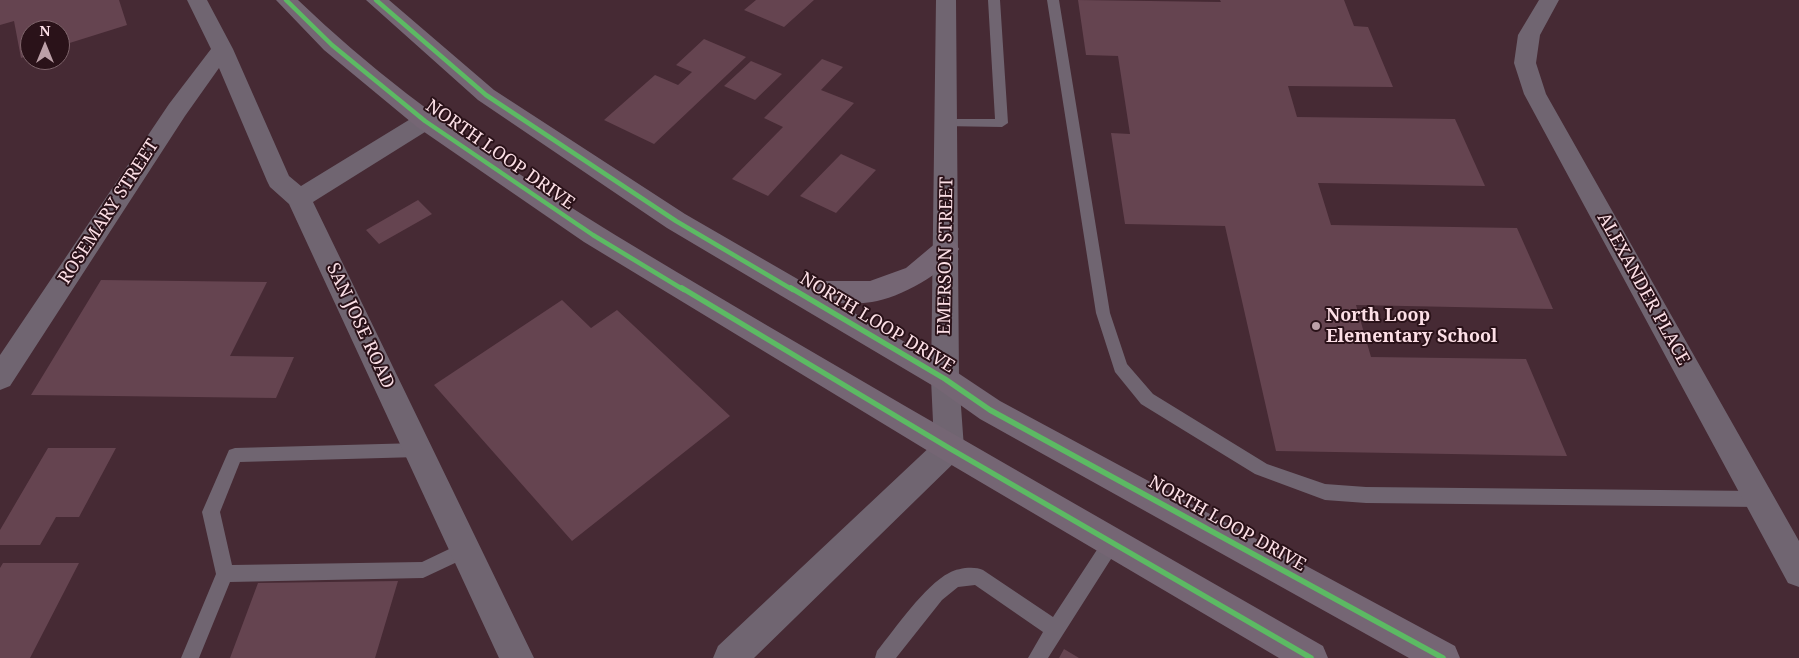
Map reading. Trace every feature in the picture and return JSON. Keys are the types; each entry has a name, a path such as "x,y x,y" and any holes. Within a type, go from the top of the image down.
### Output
{"main road":[{"name":"NORTH LOOP DRIVE","path":"286,0 332,45 425,121 593,235 949,448 1311,658"},
{"name":"NORTH LOOP DRIVE","path":"376,0 486,95 676,221 945,379 990,410 1443,658"},
{"path":"796,292 872,292 915,275 946,249"}],"street":[{"name":"SAN JOSE ROAD","path":"197,0 222,49 279,180 299,199 517,658"},
{"name":"EMERSON STREET","path":"946,0 945,379 949,448"},
{"name":"ALEXANDER PLACE","path":"1549,0 1529,35 1525,63 1535,94 1799,572"},
{"name":"ROSEMARY STREET","path":"0,378 177,110 222,49"},
{"path":"299,199 425,121"},
{"path":"730,658 949,448"}],"lane":[{"path":"947,123 1002,123 994,0"},
{"path":"1053,0 1103,313 1120,367 1147,399 1260,469 1325,492 1366,495 1759,499"},
{"path":"190,658 225,574 212,512 235,455 418,450"},
{"path":"1037,658 1112,542"},
{"path":"225,574 423,570 466,549"},
{"path":"884,658 936,594 954,579 977,576 1055,629"}],"building":[{"path":"0,0 119,0 127,25 70,43 70,20 20,20 20,53 14,21 0,25"},
{"path":"756,0 814,0 784,27 744,10"},
{"path":"1078,0 1221,2 1220,0 1344,0 1354,26 1368,27 1393,87 1288,86 1297,117 1455,119 1485,186 1318,183 1331,225 1517,228 1553,309 1356,305 1371,357 1526,359 1567,456 1276,451 1225,226 1125,224 1111,133 1130,134 1118,56 1086,55"},
{"path":"704,39 746,57 654,144 604,120 655,75 678,85 692,72 676,65"},
{"path":"822,59 843,67 821,90 854,103 768,196 732,179 783,127 764,118"},
{"path":"751,61 782,74 755,100 724,86"},
{"path":"841,154 876,170 836,213 800,196"},
{"path":"418,200 432,214 379,244 366,230"},
{"path":"101,280 267,282 230,356 294,357 276,398 31,395"},
{"path":"562,300 591,328 617,310 730,416 572,541 434,385"},
{"path":"48,448 116,448 79,517 56,517 40,545 0,545 0,530"},
{"path":"3,563 79,563 30,658 0,658 0,568"},
{"path":"398,581 375,658 230,658 258,583"},
{"path":"1064,649 1079,658 1059,658"}],"cycle path":[{"path":"286,0 332,45 425,121 593,235 949,448 1311,658"},
{"path":"376,0 486,95 676,221 945,379 990,410 1443,658"}],"place":[{"name":"North Loop Elementary School","path":"1316,326"}]}
